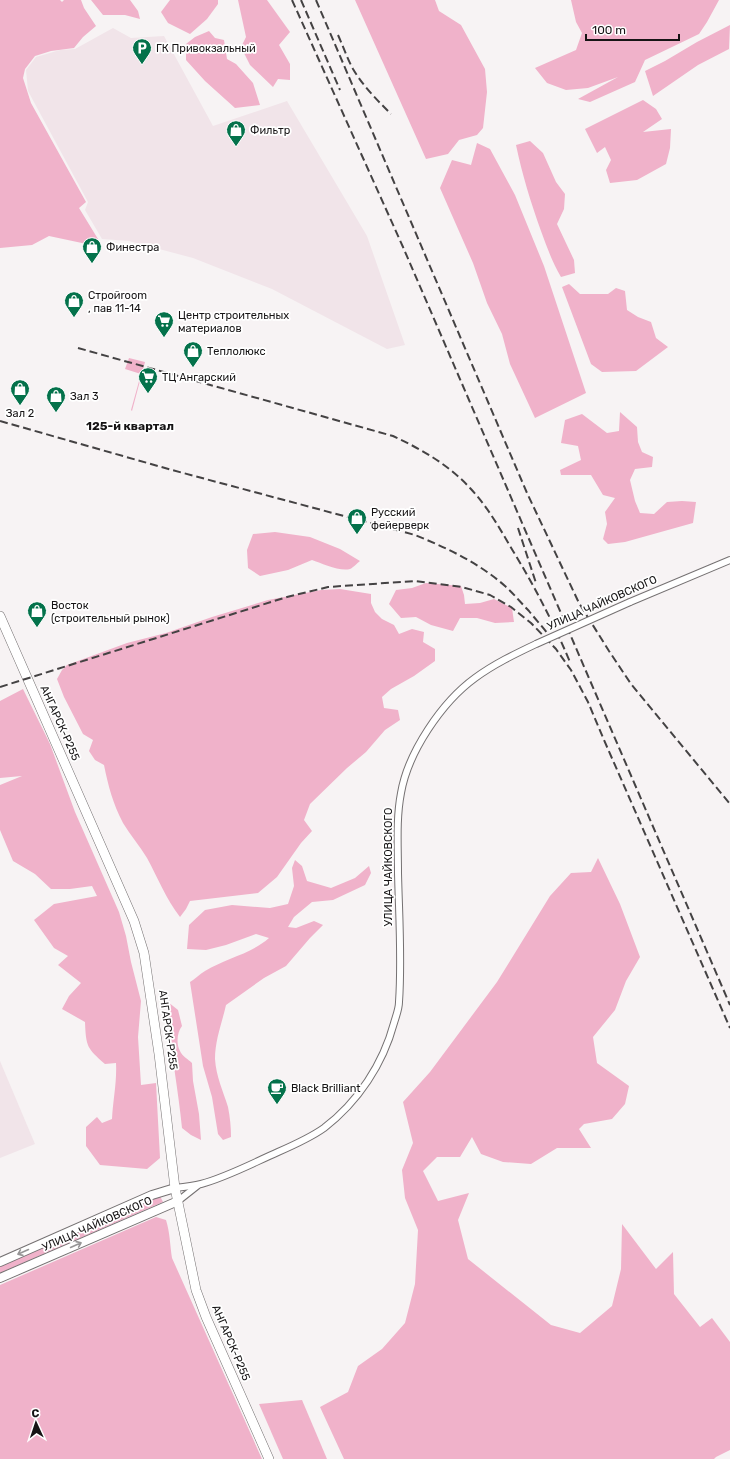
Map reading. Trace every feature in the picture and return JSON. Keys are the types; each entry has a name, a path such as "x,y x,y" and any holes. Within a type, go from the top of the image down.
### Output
{"main road":[{"name":"АНГАРСК-Р255","path":"0,616 134,921 140,938 146,960 175,1188 196,1290 206,1317 269,1459"},
{"name":"УЛИЦА ЧАЙКОВСКОГО","path":"0,1262 152,1196 175,1188"},
{"name":"УЛИЦА ЧАЙКОВСКОГО","path":"0,1278 178,1201"}],"street":[{"name":"УЛИЦА ЧАЙКОВСКОГО","path":"178,1201 199,1185 270,1156 322,1130 343,1111 369,1080 382,1056 391,1033 399,1004 397,822 401,792 410,764 426,732 435,719 473,679 500,662 536,644 630,602 730,560"},
{"name":"УЛИЦА ЧАЙКОВСКОГО","path":"175,1188 199,1185"}],"shaded area":[{"path":"0,0 60,0 62,2 64,0 81,0 84,8 96,26 83,37 74,48 51,51 35,56 25,69 23,78 31,103 86,202 79,208 98,239 96,246 49,236 32,245 0,248"},
{"path":"91,0 130,0 138,11 140,19 125,15 103,15"},
{"path":"170,0 218,0 218,4 207,19 190,34 168,23 161,12"},
{"path":"238,0 267,0 290,32 279,45 290,64 290,80 278,79 273,87 250,65 241,47 246,37"},
{"path":"355,0 435,0 439,11 461,25 485,69 487,92 483,128 477,135 459,140 448,154 426,159"},
{"path":"571,0 719,0 699,34 645,60 635,82 590,102 578,99 618,77 588,88 566,90 547,83 535,68 576,50 582,33 576,22"},
{"path":"730,25 729,49 698,65 653,96 645,71"},
{"path":"113,28 131,38 164,36 213,126 287,101 367,236 405,345 387,349 272,289 193,258 129,241 102,239 85,210 88,202 28,91 26,70 36,57 60,50 75,49"},
{"path":"209,31 215,38 224,40 227,59 236,64 253,83 260,105 235,108 205,81 186,60 186,44 195,37"},
{"path":"643,100 656,109 662,119 643,132 671,129 670,148 666,164 637,180 610,183 606,170 611,160 605,147 597,153 585,129"},
{"path":"530,141 543,153 556,182 565,194 564,209 557,224 574,260 575,273 561,277 552,260 541,231 518,156 516,145"},
{"path":"477,143 490,149 515,195 544,266 586,393 535,418 510,364 502,334 487,303 473,263 440,188 452,160 471,165"},
{"path":"569,284 580,294 608,294 616,288 625,291 627,310 638,317 651,322 656,338 668,347 636,371 602,372 591,364 562,287"},
{"path":"129,358 145,362 132,411 131,410 141,374 125,369"},
{"path":"620,412 637,427 638,442 642,452 653,457 652,467 635,469 630,480 635,501 640,513 654,514 667,502 696,502 693,523 625,542 608,544 603,539 607,524 605,512 615,498 603,495 591,475 561,475 560,470 581,460 578,446 561,443 565,420 582,414 607,433 619,431"},
{"path":"275,532 310,537 340,549 360,561 346,570 312,560 288,570 260,576 248,568 247,550 253,534"},
{"path":"426,583 461,586 465,604 480,603 494,599 512,608 514,622 495,623 477,618 460,618 453,631 431,625 416,617 401,618 389,604 396,590 412,588"},
{"path":"340,589 371,594 371,603 375,612 382,619 394,625 399,634 412,629 424,632 423,642 435,649 435,661 414,676 391,689 382,697 384,708 398,710 400,720 385,730 366,752 347,768 310,804 304,820 312,831 301,843 277,877 258,893 190,901 180,917 166,896 147,858 123,823 111,794 104,765 95,760 89,751 93,740 83,734 64,697 57,679 67,665 127,643 166,633 268,600 321,590"},
{"path":"23,689 50,744 75,812 119,912 126,936 141,1001 138,1037 141,1085 156,1083 160,1158 147,1169 100,1165 86,1146 86,1127 97,1117 102,1123 112,1119 116,1063 105,1064 94,1054 87,1042 85,1022 62,1009 69,996 81,983 58,965 68,956 54,948 34,920 54,904 97,896 92,886 70,889 51,889 35,874 13,861 0,830 0,785 22,776 0,778 0,701"},
{"path":"598,858 620,904 640,957 626,981 615,1010 593,1037 597,1063 629,1086 625,1104 612,1119 584,1124 579,1129 591,1148 557,1148 531,1164 503,1162 481,1154 472,1137 460,1157 437,1157 423,1171 438,1201 469,1193 458,1220 468,1259 551,1325 580,1333 612,1306 621,1269 622,1224 656,1269 673,1252 674,1294 700,1327 712,1318 730,1342 730,1450 714,1459 344,1459 320,1407 348,1392 358,1366 382,1349 405,1323 415,1284 418,1230 405,1198 402,1170 413,1143 403,1102 430,1072 497,982 550,896 571,873 591,872"},
{"path":"295,860 302,866 307,881 331,888 355,878 369,866 371,873 365,885 333,900 312,902 294,917 288,927 296,928 314,921 323,925 286,966 264,978 226,1005 217,1038 215,1052 218,1077 228,1107 230,1122 231,1137 223,1140 218,1134 212,1097 203,1066 190,982 203,972 254,948 269,938 256,934 226,945 206,950 187,949 189,925 205,910 232,905 270,908 288,904 294,886 292,868"},
{"path":"168,1002 178,1010 182,1026 178,1035 179,1048 182,1054 192,1063 201,1140 182,1128 170,1034"},
{"path":"0,1061 35,1144 0,1158"},
{"path":"160,1196 163,1202 0,1273 0,1265"},
{"path":"156,1217 166,1220 172,1258 262,1459 0,1459 0,1285"},
{"path":"302,1400 327,1459 283,1459 259,1404"}],"railway":[{"path":"292,0 403,247 730,1005"},
{"path":"301,0 340,90"},
{"path":"316,0 527,493 579,603 631,684 730,804"},
{"path":"338,35 349,61 361,81 370,93 391,114"},
{"path":"78,348 393,436 434,458 453,472 470,488 493,518 551,620 570,662"},
{"path":"0,421 172,470 415,535 439,545 474,563 495,578 505,586 529,611 550,637"},
{"path":"518,528 536,583"},
{"path":"0,687 287,597 328,587 415,581 462,587 490,595 511,607 531,623 556,649 571,670 588,702 730,1028"}],"place":[{"name":"ГК Привокзальный","path":"142,65"},
{"name":"Фильтр","path":"236,147"},
{"name":"Финестра","path":"92,264"},
{"name":"Стройroom , пав 11-14","path":"74,318"},
{"name":"Центр строительных материалов","path":"164,338"},
{"name":"Теплолюкс","path":"193,368"},
{"name":"ТЦ Ангарский","path":"148,394"},
{"name":"Зал 2","path":"20,406"},
{"name":"Зал 3","path":"56,413"},
{"name":"Русский фейерверк","path":"357,535"},
{"name":"Восток (строительный рынок)","path":"37,628"},
{"name":"Black Brilliant","path":"277,1105"}],"district":[{"name":"125-й квартал","path":"130,426"}]}
